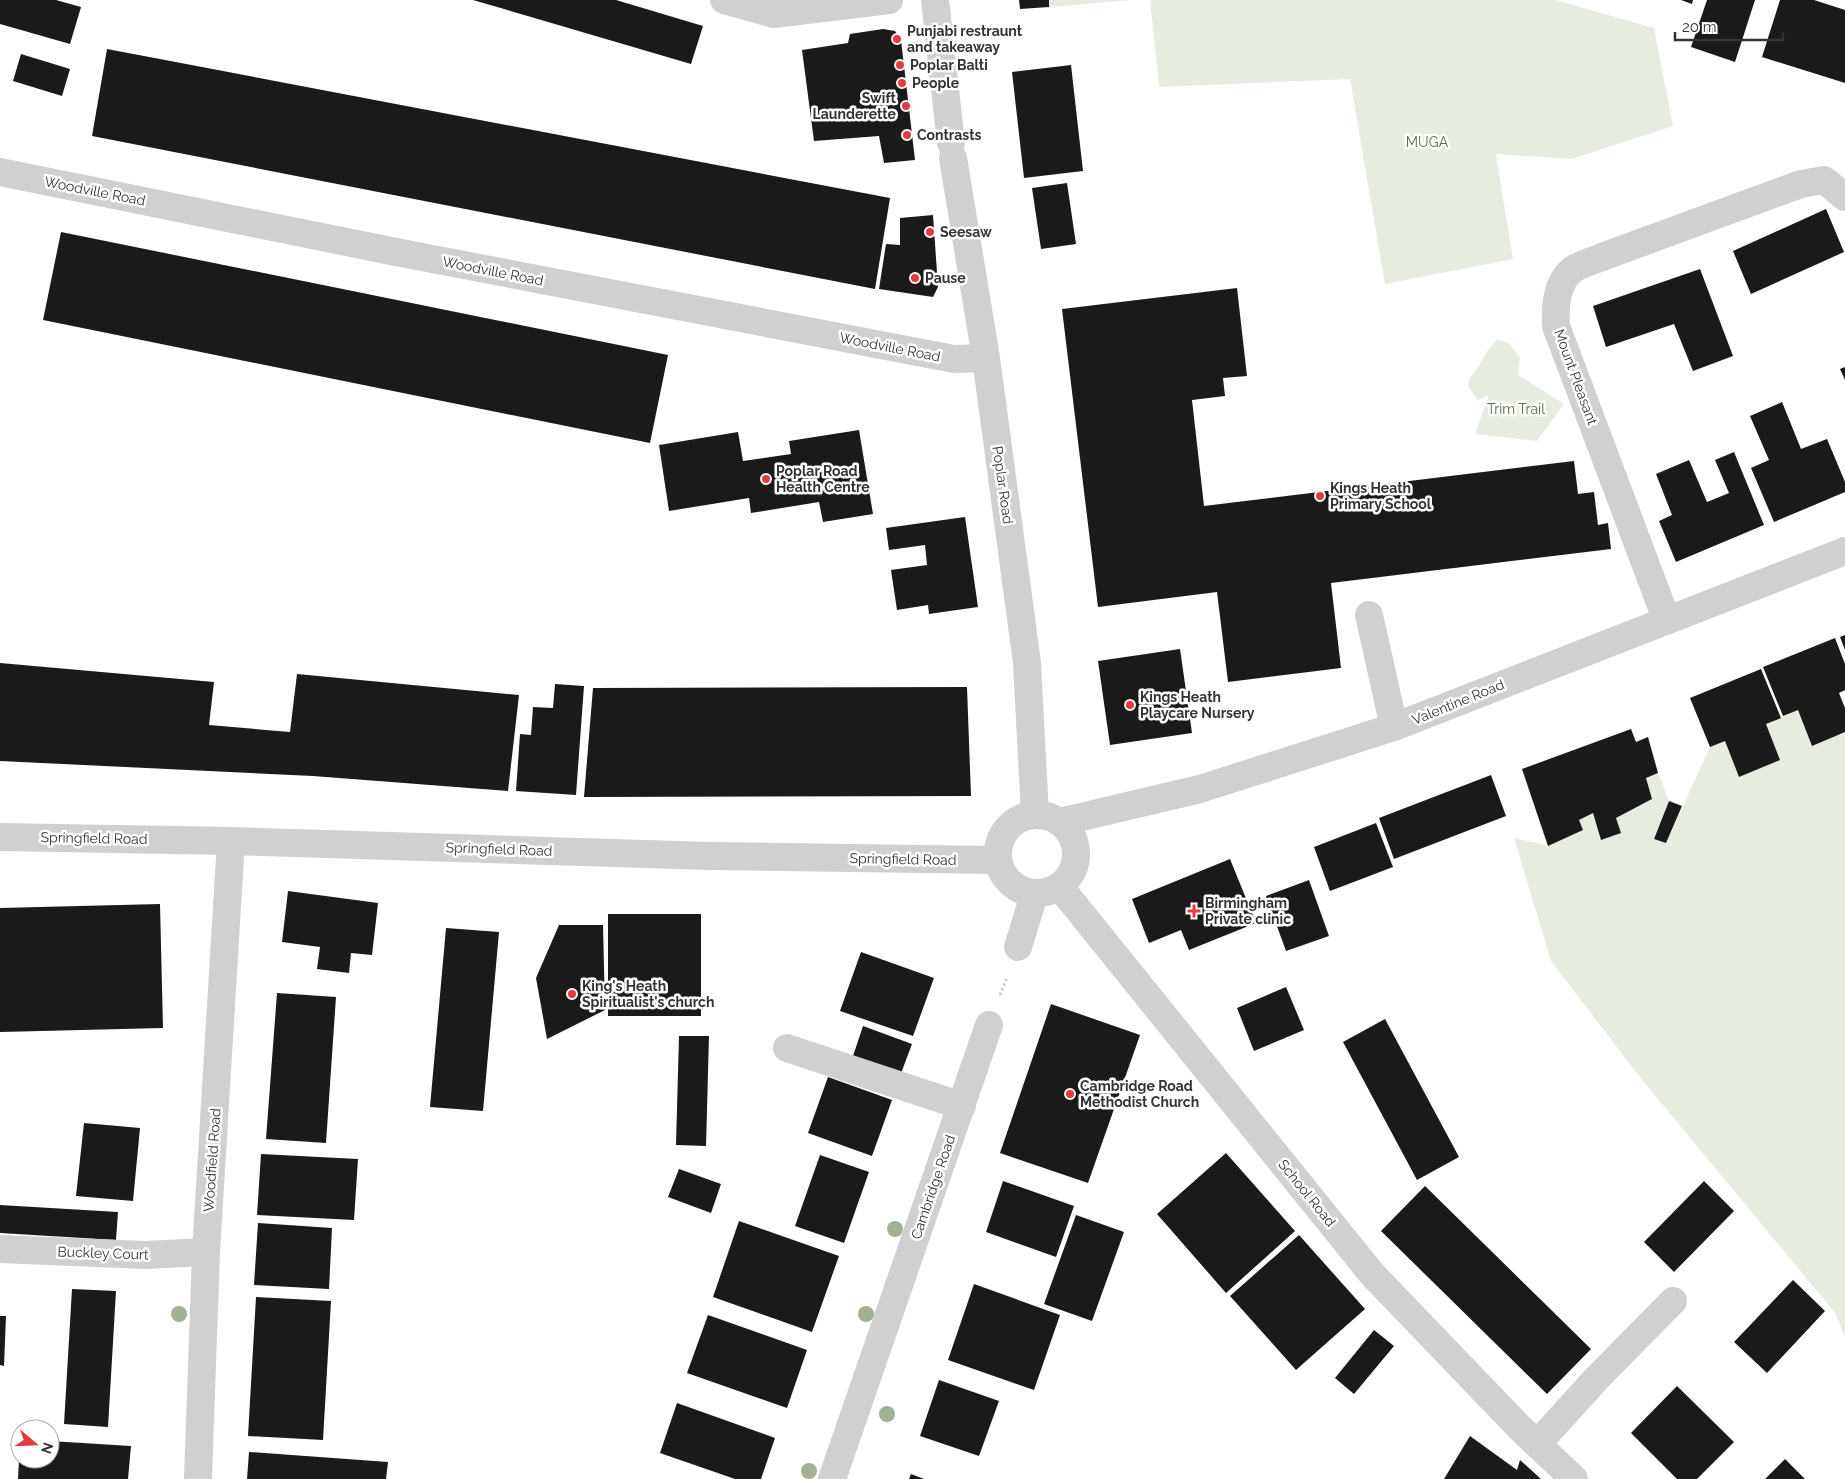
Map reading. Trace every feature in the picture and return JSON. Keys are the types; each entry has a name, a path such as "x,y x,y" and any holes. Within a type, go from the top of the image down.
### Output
{"street":[{"path":"724,0 774,14 889,0"},
{"name":"Poplar Road","path":"935,0 952,150 986,358 1047,818"},
{"name":"Woodville Road","path":"0,172 396,252 954,360 986,358"},
{"name":"Mount Pleasant","path":"1667,621 1556,326 1554,305 1572,271 1579,267 1801,184 1824,180 1845,197"},
{"name":"Valentine Road","path":"1047,818 1200,789 1394,727 1845,551"},
{"path":"1369,615 1394,727"},
{"path":"1047,818 1072,836 1077,854 1072,873 1060,887 1034,895 1016,890 1003,877 997,860 998,843 1006,829 1019,819 1047,818"},
{"name":"Springfield Road","path":"0,837 232,841 710,856 997,860"},
{"name":"Woodfield Road","path":"198,1479 206,1252 232,841"},
{"name":"School Road","path":"1060,887 1372,1274 1537,1444 1574,1479"},
{"path":"1018,946 1034,895"},
{"name":"Cambridge Road","path":"832,1479 989,1026"},
{"path":"787,1048 962,1106"},
{"name":"Buckley Court","path":"0,1249 145,1255 206,1252"},
{"path":"1537,1444 1598,1377 1673,1301"}],"path":[{"path":"989,1026 1018,946"}],"green space":[{"path":"1049,0 1132,0 1049,7"},
{"name":"MUGA","path":"1150,0 1555,0 1654,28 1673,126 1572,159 1496,154 1513,259 1385,284 1350,79 1159,87"},
{"name":"Trim Trail","path":"1497,340 1509,343 1520,357 1518,375 1564,404 1537,441 1475,434 1489,395 1478,400 1468,386 1469,379"},
{"path":"1798,710 1812,746 1845,732 1845,1337 1835,1313 1639,1076 1551,961 1514,838 1548,846 1583,830 1579,820 1593,813 1601,840 1620,833 1616,818 1651,800 1646,778 1658,773 1669,801 1654,838 1666,843 1710,747 1725,741 1739,777 1780,760 1766,724"}],"building":[{"path":"0,0 56,0 81,7 70,44 0,24"},
{"path":"473,0 616,0 703,26 691,64"},
{"path":"1019,0 1049,0 1049,7 1020,9"},
{"path":"1681,0 1693,0 1692,4"},
{"path":"1707,0 1755,0 1735,62 1691,47"},
{"path":"1780,0 1814,0 1845,10 1845,83 1762,57"},
{"path":"883,29 895,31 901,40 915,160 884,163 879,136 814,141 802,50 848,43 850,34"},
{"path":"107,49 890,198 875,289 92,136"},
{"path":"21,54 70,69 62,96 13,81"},
{"path":"1071,65 1083,171 1024,178 1012,72"},
{"path":"1067,183 1076,244 1041,249 1032,188"},
{"path":"1826,209 1844,252 1751,294 1733,251"},
{"path":"933,215 938,287 933,297 879,289 886,244 900,245 900,218"},
{"path":"61,232 668,355 650,443 43,320"},
{"path":"1700,269 1733,356 1693,371 1674,324 1606,347 1593,306"},
{"path":"1237,288 1247,376 1223,378 1225,396 1192,400 1204,506 1574,461 1578,494 1594,492 1598,525 1608,523 1611,549 1331,583 1341,668 1228,682 1217,592 1098,607 1062,309"},
{"path":"1845,367 1845,380 1840,369"},
{"path":"1782,402 1801,449 1827,439 1845,482 1845,492 1774,522 1751,468 1769,460 1750,416"},
{"name":"Poplar Road Health Centre","path":"859,430 873,514 823,522 819,502 751,513 749,498 669,511 659,445 738,432 743,461 791,454 789,441"},
{"path":"1734,452 1764,525 1676,562 1659,521 1672,515 1656,474 1689,460 1707,502 1729,493 1715,460"},
{"path":"965,517 978,607 929,614 928,605 897,610 891,570 927,565 925,545 889,550 886,528"},
{"path":"1845,635 1845,650 1840,637"},
{"path":"1835,638 1845,664 1845,690 1839,693 1845,708 1845,732 1812,746 1798,710 1783,716 1763,667"},
{"path":"1180,649 1192,733 1110,745 1098,661"},
{"path":"0,663 214,682 209,725 290,732 297,674 519,695 508,791 313,776 0,761"},
{"path":"1761,669 1781,718 1766,724 1780,760 1739,777 1725,741 1710,747 1690,698"},
{"path":"555,684 584,686 576,795 516,791 520,734 531,735 533,707 553,708"},
{"path":"967,687 971,796 584,797 593,688"},
{"path":"1631,729 1636,742 1648,737 1658,773 1646,778 1652,799 1616,818 1621,833 1601,840 1593,813 1579,820 1583,830 1548,846 1522,769"},
{"path":"1491,775 1506,816 1394,859 1379,818"},
{"path":"1669,801 1682,806 1666,843 1654,839"},
{"path":"1376,823 1393,867 1330,891 1314,847"},
{"name":"Birmingham Private clinic","path":"1230,859 1256,923 1189,950 1181,930 1149,943 1132,899"},
{"path":"1309,880 1329,936 1286,951 1266,896"},
{"path":"288,891 378,903 372,955 351,953 349,973 317,969 320,947 282,942"},
{"path":"160,904 163,1028 0,1032 0,908"},
{"path":"608,914 701,914 701,1016 608,1016"},
{"name":"King's Heath Spiritualist's church","path":"559,925 603,925 605,1010 547,1039 536,978"},
{"path":"446,928 499,932 483,1111 430,1107"},
{"path":"861,952 934,978 913,1036 840,1011"},
{"path":"1286,987 1304,1030 1254,1051 1237,1008"},
{"path":"277,993 336,997 326,1143 266,1139"},
{"name":"Cambridge Road Methodist Church","path":"1051,1004 1140,1035 1088,1183 1000,1153"},
{"path":"1385,1019 1459,1157 1417,1180 1343,1042"},
{"path":"863,1026 912,1044 900,1076 852,1059"},
{"path":"679,1036 709,1036 706,1146 676,1145"},
{"path":"828,1077 892,1100 872,1156 808,1133"},
{"path":"84,1123 140,1128 133,1201 76,1196"},
{"path":"1226,1153 1295,1231 1226,1293 1157,1214"},
{"path":"261,1154 358,1159 354,1220 257,1215"},
{"path":"820,1155 869,1172 844,1243 795,1226"},
{"path":"679,1169 721,1184 711,1213 668,1197"},
{"path":"1003,1181 1074,1206 1056,1257 986,1232"},
{"path":"1704,1181 1734,1211 1674,1272 1644,1242"},
{"path":"1425,1186 1591,1349 1547,1394 1381,1231"},
{"path":"0,1205 118,1212 116,1240 0,1233"},
{"path":"1076,1215 1124,1232 1092,1321 1044,1304"},
{"path":"739,1221 839,1256 812,1332 713,1297"},
{"path":"258,1223 332,1228 329,1289 254,1285"},
{"path":"1299,1235 1365,1309 1296,1370 1230,1296"},
{"path":"1793,1280 1825,1311 1767,1373 1734,1342"},
{"path":"974,1284 1060,1315 1034,1390 948,1360"},
{"path":"72,1289 116,1291 108,1427 64,1424"},
{"path":"256,1297 331,1301 323,1440 248,1436"},
{"path":"708,1315 807,1350 787,1408 687,1373"},
{"path":"0,1316 6,1316 4,1366 0,1365"},
{"path":"1374,1330 1394,1346 1354,1394 1335,1378"},
{"path":"939,1380 999,1401 979,1456 920,1436"},
{"path":"1677,1386 1734,1442 1697,1479 1677,1479 1631,1433"},
{"path":"677,1403 775,1438 761,1479 735,1479 660,1453"},
{"path":"1470,1436 1517,1470 1520,1460 1541,1479 1444,1479"},
{"path":"60,1442 131,1446 128,1479 18,1479 18,1469 60,1469"},
{"path":"249,1452 388,1462 386,1479 247,1479"},
{"path":"1785,1459 1805,1479 1765,1479"},
{"path":"911,1474 924,1479 909,1479"}],"place":[{"name":"Punjabi restraunt and takeaway","path":"897,39"},
{"name":"Poplar Balti","path":"900,65"},
{"name":"People","path":"902,83"},
{"name":"Swift Launderette","path":"906,106"},
{"name":"Contrasts","path":"907,135"},
{"name":"Seesaw","path":"930,232"},
{"name":"Pause","path":"915,278"},
{"name":"Poplar Road Health Centre","path":"766,479"},
{"name":"Kings Heath Primary School","path":"1320,496"},
{"name":"Kings Heath Playcare Nursery","path":"1130,705"},
{"name":"Birmingham Private clinic","path":"1194,911"},
{"name":"King's Heath Spiritualist's church","path":"572,994"},
{"name":"Cambridge Road Methodist Church","path":"1070,1094"}]}
